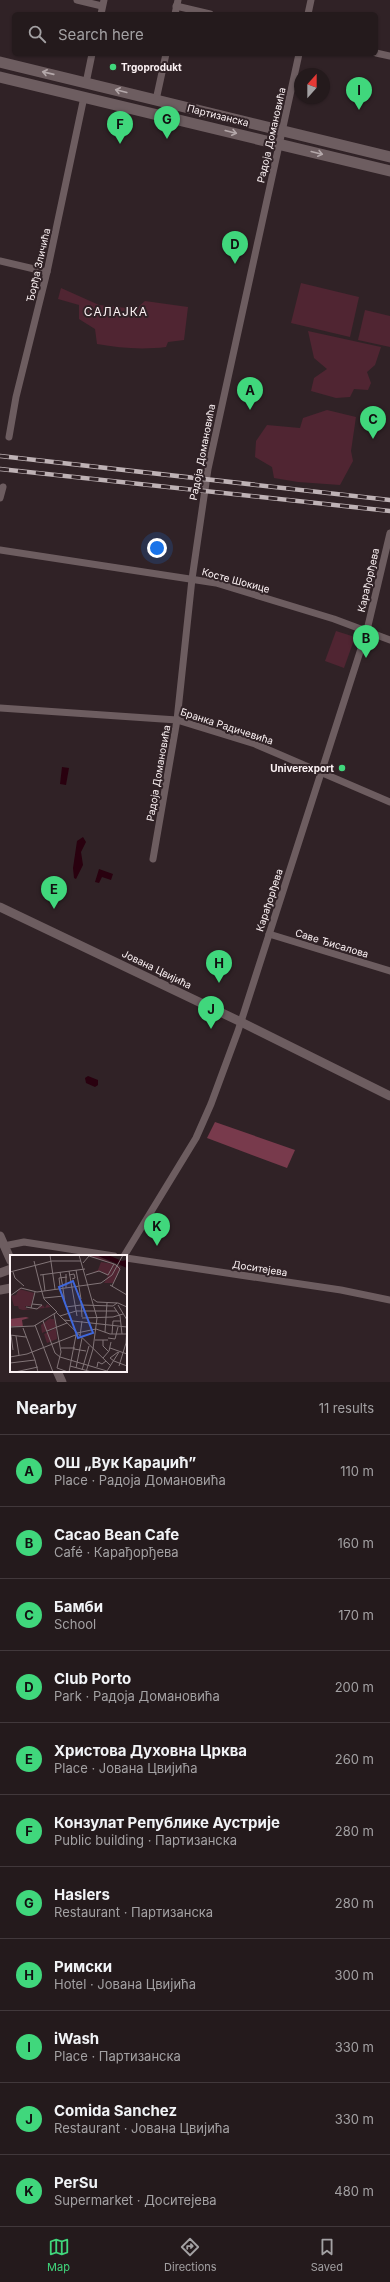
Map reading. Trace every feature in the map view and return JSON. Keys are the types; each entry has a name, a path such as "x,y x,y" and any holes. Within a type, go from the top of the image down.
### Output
{"main road":[{"name":"Партизанска","path":"0,62 390,157"},
{"name":"Партизанска","path":"0,77 390,171"}],"street":[{"path":"308,12 311,0"},
{"path":"80,1 103,3"},
{"path":"177,3 204,12"},
{"path":"378,53 390,56"},
{"path":"86,82 92,56"},
{"path":"156,100 166,56"},
{"name":"Радоја Домановића","path":"154,859 177,720 192,579 208,469 299,56"},
{"name":"Ђорђа Зличића","path":"9,437 16,397 47,272 84,97"},
{"path":"0,261 47,272"},
{"path":"0,498 3,487"},
{"name":"Карађорђева","path":"126,1255 196,1138 211,1104 241,1022 366,630 390,533"},
{"name":"Косте Шокице","path":"0,550 192,579 226,586 366,630 390,640"},
{"name":"Бранка Радичевића","path":"0,708 177,720 255,744 390,802"},
{"name":"Јована Цвијића","path":"0,907 241,1022 390,1096"},
{"name":"Саве Ђисалова","path":"269,934 390,971"},
{"path":"0,1236 10,1259"},
{"path":"4,1246 24,1242 108,1255"},
{"name":"Доситејева","path":"127,1257 341,1290 390,1300"},
{"path":"0,1274 10,1269"},
{"path":"0,1290 10,1288"},
{"path":"57,1372 62,1382"}],"shaded area":[{"path":"301,283 359,297 350,337 291,323"},
{"path":"61,288 99,305 136,309 145,301 188,307 184,340 168,342 166,347 148,348 97,344 95,329 79,319 79,305 58,299"},
{"path":"365,310 390,316 390,347 358,340"},
{"path":"308,331 381,347 375,365 367,372 371,383 368,390 354,389 350,397 336,398 311,391 314,378 327,369 314,358"},
{"path":"327,410 356,417 351,451 353,461 340,485 298,482 274,478 272,467 255,457 256,441 267,425 300,428 303,418"},
{"path":"336,631 355,637 344,668 325,661"},
{"path":"62,767 69,768 66,785 60,784"},
{"path":"83,837 86,842 81,852 83,865 76,879 74,878 73,868 77,841"},
{"path":"99,869 113,874 111,880 102,877 99,883 95,882"},
{"path":"88,1076 98,1080 98,1085 95,1087 86,1083 85,1078"},
{"path":"215,1122 295,1150 287,1168 207,1138"}],"railway":[{"path":"0,456 390,500"},
{"path":"0,469 390,511"}],"place":[{"name":"Trgoprodukt","path":"113,67"},
{"name":"iWash","path":"359,110"},
{"name":"Haslers","path":"167,139"},
{"name":"Конзулат Републике Аустрије","path":"120,144"},
{"name":"Club Porto","path":"235,264"},
{"name":"ОШ „Вук Караџић”","path":"250,410"},
{"name":"Бамби","path":"373,439"},
{"name":"Cacao Bean Cafe","path":"366,658"},
{"name":"Univerexport","path":"342,768"},
{"name":"Христова Духовна Црква","path":"54,909"},
{"name":"Римски","path":"219,983"},
{"name":"Comida Sanchez","path":"211,1029"},
{"name":"PerSu","path":"157,1246"}],"district":[{"name":"САЛАЈКА","path":"116,312"}]}
